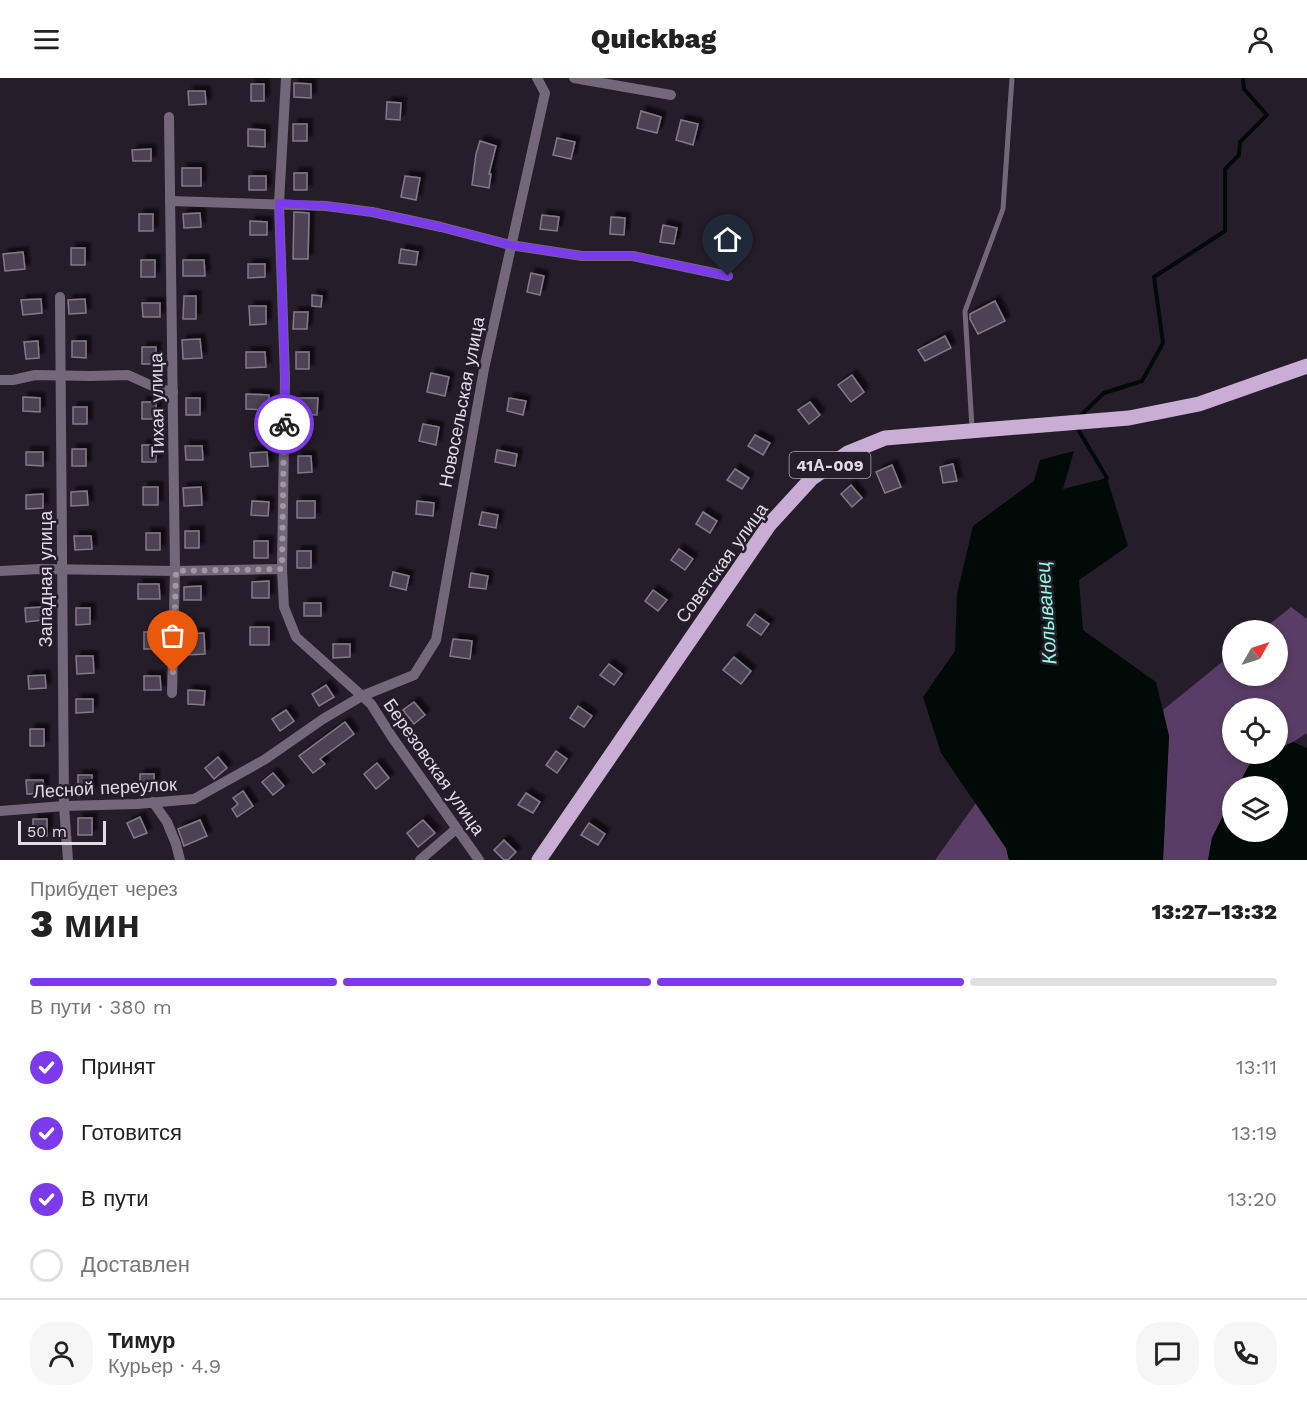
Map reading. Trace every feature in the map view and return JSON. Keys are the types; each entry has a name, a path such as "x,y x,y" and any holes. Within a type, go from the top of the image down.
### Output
{"main road":[{"name":"Советская улица","path":"539,860 769,525 812,478 848,453 885,438 1129,418 1199,404 1307,366"}],"street":[{"name":"Березовская улица","path":"286,78 279,203 285,378 282,569 284,607 296,637 371,704 479,860"},
{"name":"Новосельская улица","path":"363,696 414,675 436,640 484,369 545,93 537,78"},
{"path":"574,78 671,95"},
{"name":"Тихая улица","path":"169,117 176,571 172,693"},
{"path":"170,201 279,203 372,212 510,245 582,256 633,256 728,276"},
{"name":"Западная улица","path":"60,297 64,806 68,860"},
{"path":"0,380 13,380 35,375 128,375 159,389 173,392"},
{"path":"0,571 282,569"},
{"name":"Лесной переулок","path":"0,811 194,799 264,760 323,719 363,696"},
{"path":"153,802 167,822 180,860"},
{"path":"420,860 456,829"}],"lane":[{"path":"972,430 965,311 1003,209 1012,78"}],"shaded area":[{"path":"1291,607 1307,619 1307,733 1288,744 1288,698 1222,698 1222,764 1249,764 1243,776 1222,776 1222,818 1212,838 1208,860 1163,860 1169,736 1163,710 1222,662 1222,686 1288,686 1288,620 1275,620"},
{"path":"976,803 1006,848 1009,860 935,860"}],"water":[{"path":"1074,451 1063,489 1107,478 1128,546 1079,580 1083,630 1156,682 1169,736 1163,860 1009,860 1006,848 941,753 923,697 955,651 957,594 973,526 1034,481 1040,460"},
{"path":"1293,742 1307,748 1307,860 1208,860 1212,838 1222,818 1222,842 1288,842 1288,776 1244,776 1251,764 1288,764 1288,744"}],"building":[{"path":"294,83 311,84 311,98 294,97"},
{"path":"251,84 264,84 264,101 251,101"},
{"path":"188,91 205,91 206,104 189,105"},
{"path":"387,102 401,103 400,120 386,119"},
{"path":"641,111 661,117 657,133 637,128"},
{"path":"681,120 698,124 693,145 676,140"},
{"path":"293,124 307,124 307,141 293,141"},
{"path":"248,129 265,130 265,147 248,146"},
{"path":"557,138 575,142 571,159 553,155"},
{"path":"480,141 496,146 489,174 491,174 489,188 472,185"},
{"path":"151,149 151,161 133,161 132,150"},
{"path":"182,168 201,168 201,186 182,186"},
{"path":"294,173 307,173 307,190 294,190"},
{"path":"249,176 266,176 266,190 249,190"},
{"path":"405,176 420,178 416,200 401,197"},
{"path":"294,212 309,213 308,259 293,259"},
{"path":"200,213 201,227 184,228 183,214"},
{"path":"139,214 153,214 153,231 139,231"},
{"path":"542,215 559,217 557,231 540,229"},
{"path":"611,217 625,218 624,235 610,234"},
{"path":"250,221 267,222 267,235 250,235"},
{"path":"663,225 677,228 674,244 660,242"},
{"path":"719,233 732,234 731,251 718,250"},
{"path":"71,248 85,248 85,265 71,265"},
{"path":"401,249 418,252 416,265 399,263"},
{"path":"23,252 25,269 5,271 3,254"},
{"path":"141,260 155,260 155,277 141,277"},
{"path":"183,260 204,260 205,276 183,276"},
{"path":"248,264 265,264 265,277 248,278"},
{"path":"531,273 544,276 540,295 527,292"},
{"path":"312,295 322,296 321,307 312,306"},
{"path":"184,296 196,296 196,319 183,319"},
{"path":"41,299 42,313 23,315 21,300"},
{"path":"85,299 86,313 69,314 68,300"},
{"path":"995,301 1005,321 978,334 970,319 970,314"},
{"path":"142,303 160,303 160,317 143,317"},
{"path":"249,306 266,306 266,324 250,325"},
{"path":"294,312 308,312 307,329 293,329"},
{"path":"945,336 951,348 925,361 918,350"},
{"path":"200,339 202,358 183,359 182,340"},
{"path":"38,341 39,358 26,359 24,342"},
{"path":"72,341 86,341 86,358 72,357"},
{"path":"142,347 156,347 156,364 142,364"},
{"path":"246,352 265,352 266,367 246,368"},
{"path":"296,352 309,352 309,369 296,369"},
{"path":"431,373 449,377 445,396 427,392"},
{"path":"852,375 864,392 851,402 838,385"},
{"path":"246,394 269,395 269,410 246,409"},
{"path":"23,397 40,398 40,412 23,411"},
{"path":"186,398 200,398 200,415 186,415"},
{"path":"296,398 318,398 317,415 296,414"},
{"path":"509,398 526,401 523,415 507,411"},
{"path":"142,402 156,402 156,419 142,419"},
{"path":"810,402 820,415 809,424 798,410"},
{"path":"73,407 87,407 87,424 73,424"},
{"path":"423,424 439,427 436,445 419,441"},
{"path":"755,435 770,443 763,455 748,446"},
{"path":"142,445 156,445 156,462 142,462"},
{"path":"185,446 202,446 203,460 186,460"},
{"path":"72,449 86,449 86,466 72,466"},
{"path":"497,450 517,454 515,466 495,462"},
{"path":"26,452 43,452 43,466 26,465"},
{"path":"267,452 268,466 251,467 250,453"},
{"path":"298,456 311,456 312,472 298,473"},
{"path":"953,464 957,481 943,483 940,467"},
{"path":"892,465 901,487 885,493 876,472"},
{"path":"735,469 749,478 742,489 727,480"},
{"path":"851,485 862,498 852,507 841,494"},
{"path":"143,487 158,487 158,505 143,505"},
{"path":"201,487 202,505 184,506 183,488"},
{"path":"87,491 88,505 71,506 71,492"},
{"path":"43,494 43,508 26,509 26,495"},
{"path":"252,501 269,502 268,516 251,515"},
{"path":"297,501 315,501 315,518 297,518"},
{"path":"417,501 434,503 433,516 416,514"},
{"path":"482,512 498,515 496,528 479,525"},
{"path":"703,512 717,521 710,533 696,524"},
{"path":"185,531 199,531 199,548 185,548"},
{"path":"146,533 160,533 160,550 146,550"},
{"path":"74,536 91,536 92,549 75,550"},
{"path":"254,541 268,541 268,558 254,558"},
{"path":"679,549 693,559 685,570 671,560"},
{"path":"297,551 311,551 311,568 297,568"},
{"path":"393,572 409,576 406,590 390,586"},
{"path":"471,573 488,576 486,589 469,587"},
{"path":"269,581 269,598 252,598 252,582"},
{"path":"138,584 159,584 160,599 138,599"},
{"path":"201,586 201,600 184,600 184,587"},
{"path":"653,590 667,600 658,611 645,601"},
{"path":"304,603 321,603 321,616 304,616"},
{"path":"42,607 43,620 26,622 25,608"},
{"path":"76,608 90,608 90,624 76,625"},
{"path":"755,614 769,624 761,635 747,625"},
{"path":"250,627 269,627 269,645 250,645"},
{"path":"144,632 158,632 158,649 144,649"},
{"path":"204,633 205,654 187,655 186,634"},
{"path":"453,639 472,641 470,659 450,656"},
{"path":"333,644 350,644 350,657 333,658"},
{"path":"76,656 93,656 94,673 77,674"},
{"path":"734,657 751,671 741,684 723,670"},
{"path":"609,664 622,674 614,685 600,675"},
{"path":"45,675 46,688 29,689 28,676"},
{"path":"144,676 160,676 161,690 144,690"},
{"path":"326,685 334,697 319,706 312,694"},
{"path":"188,690 205,691 204,705 188,704"},
{"path":"76,699 93,699 93,712 76,713"},
{"path":"414,702 425,715 414,724 403,710"},
{"path":"578,706 592,716 584,727 570,718"},
{"path":"286,710 294,721 280,731 272,719"},
{"path":"345,722 354,734 320,759 325,764 313,773 299,756"},
{"path":"30,729 44,729 44,746 30,746"},
{"path":"556,751 567,759 557,773 546,765"},
{"path":"218,757 227,768 214,779 205,768"},
{"path":"377,763 389,778 376,789 364,774"},
{"path":"273,773 284,786 273,795 262,782"},
{"path":"140,774 154,774 154,791 140,791"},
{"path":"78,775 92,775 92,792 78,792"},
{"path":"26,780 43,780 44,794 27,794"},
{"path":"243,791 253,806 237,817 232,809 238,804 233,798"},
{"path":"526,793 540,802 533,813 518,805"},
{"path":"140,817 147,833 134,838 127,823"},
{"path":"78,818 92,818 92,835 78,835"},
{"path":"33,819 47,819 47,836 33,836"},
{"path":"200,820 207,836 184,846 178,829"},
{"path":"423,820 435,833 418,847 407,833"},
{"path":"589,823 605,834 598,845 581,835"},
{"path":"504,840 516,852 508,860 504,860 494,850"}],"waterway":[{"name":"Колыванец","path":"1078,418 1104,393 1142,381 1163,343 1154,277 1225,231 1225,169 1239,155 1240,142 1267,115 1244,89 1243,78"},
{"name":"Колыванец","path":"1076,426 1107,478 1104,481"}],"way so far":[{"path":"173,672 176,571 282,569 284,424"}],"route":[{"path":"284,424 285,378 279,203 372,212 510,245 582,256 633,256 728,276"}]}
